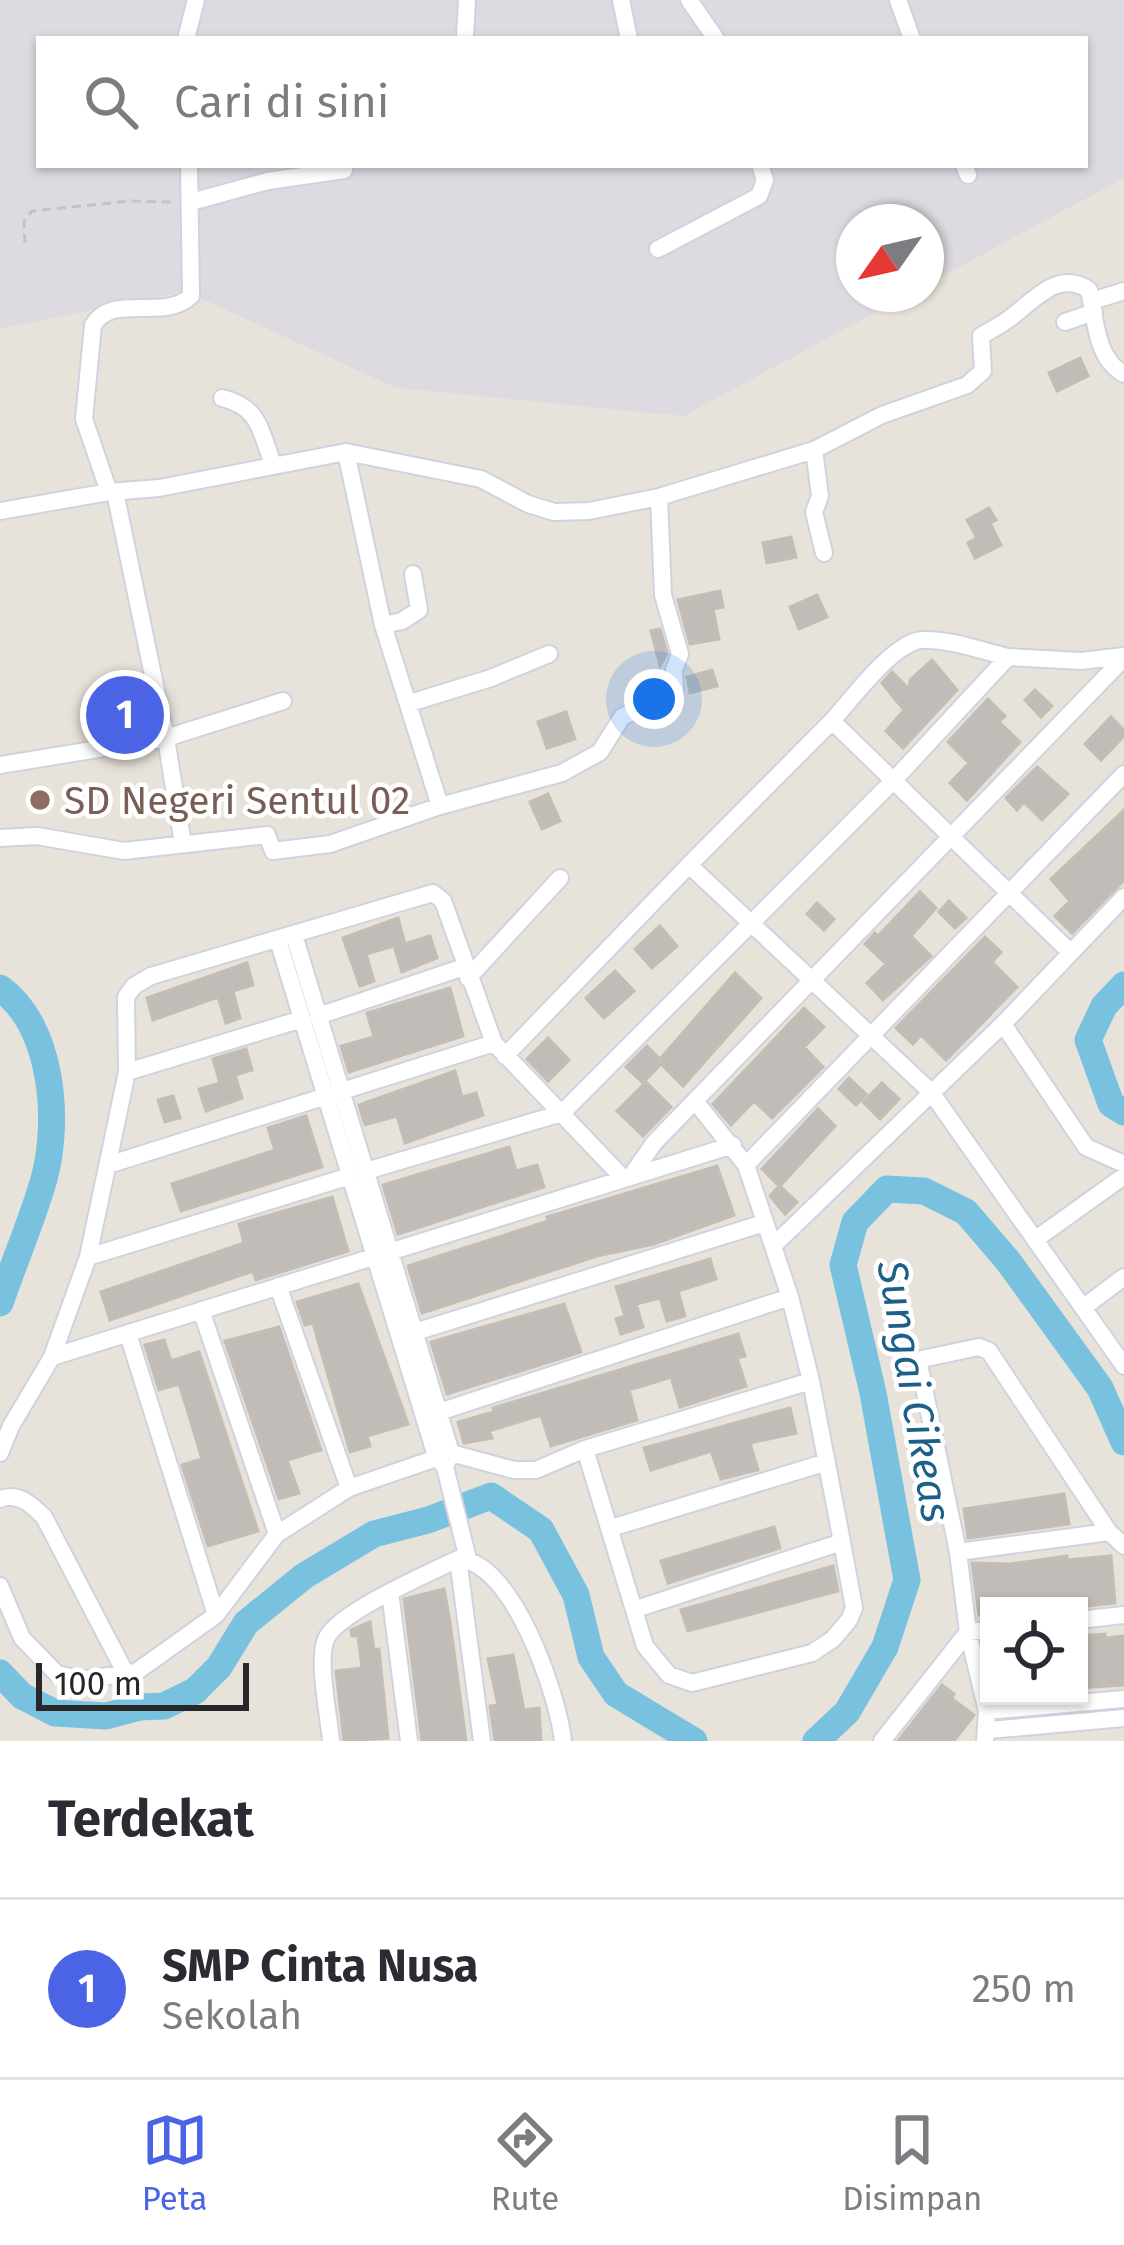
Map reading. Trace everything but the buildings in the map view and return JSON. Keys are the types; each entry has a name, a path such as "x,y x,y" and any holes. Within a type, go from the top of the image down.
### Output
{"street":[{"path":"187,36 196,0"},
{"path":"465,35 467,0"},
{"path":"621,0 628,36"},
{"path":"689,0 714,36"},
{"path":"898,0 911,36"},
{"path":"183,844 166,738 112,492 84,418 95,319 111,310 175,307 191,296 189,168"},
{"path":"658,249 759,196 765,180 761,168"},
{"path":"191,202 268,181 344,170"},
{"path":"2,517 112,492 159,488 346,452 481,479 554,512 589,512 659,497 814,451 882,415 974,381 984,364 980,336 1018,313 1037,294 1072,282 1087,288 1101,346 1114,369 1124,374"},
{"path":"1065,322 1124,291"},
{"path":"222,398 250,410 272,464"},
{"path":"814,451 820,496 814,512 824,553"},
{"path":"346,452 383,625 440,806"},
{"path":"0,838 38,836 124,851 267,835 273,851 330,844 440,806 562,773 600,752 622,717 675,691 674,670 680,660 663,595 659,497"},
{"path":"383,625 419,610 413,574"},
{"path":"108,1165 334,1094 500,1050 889,659 913,641 929,640 1008,657 1081,661 1124,657"},
{"path":"410,703 506,673 549,654"},
{"path":"88,1257 562,1113 894,780 1008,657"},
{"path":"628,1178 655,1143 1124,657"},
{"path":"0,765 166,738 283,700"},
{"path":"832,721 1070,952"},
{"path":"746,1165 1124,774"},
{"path":"689,865 931,1092 1124,1366"},
{"path":"127,1072 466,972 560,878"},
{"path":"0,1453 52,1357 88,1257 127,1072 124,1009 130,990 151,976 433,893 442,901 500,1050 628,1178"},
{"path":"773,1246 1003,1024 1124,897"},
{"path":"286,937 452,1491 464,1553 482,1741"},
{"path":"1003,1024 1086,1147 1116,1181 1036,1239"},
{"path":"585,1449 645,1646 669,1675 692,1683 812,1653 833,1639 854,1608 811,1381 790,1297 746,1165 695,1101"},
{"path":"52,1357 733,1145"},
{"path":"1086,1147 1124,1164"},
{"path":"415,1332 764,1223"},
{"path":"382,1252 415,1332 439,1412 444,1459"},
{"path":"1084,1307 1124,1276"},
{"path":"278,1286 349,1488"},
{"path":"439,1412 790,1297"},
{"path":"201,1310 277,1534"},
{"path":"128,1334 216,1615"},
{"path":"987,1727 958,1552 919,1364 926,1355 979,1347 989,1351 1109,1532 1124,1546"},
{"path":"0,1586 22,1638 57,1674 81,1680 126,1674 145,1669 216,1615 277,1534 349,1488 444,1459 524,1471 811,1381"},
{"path":"611,1528 826,1462"},
{"path":"0,1498 25,1501 44,1517 126,1674"},
{"path":"958,1552 1109,1532"},
{"path":"636,1609 842,1542"},
{"path":"332,1741 323,1653 326,1637 338,1624 390,1592 464,1553"},
{"path":"464,1553 512,1601 541,1660 560,1715 563,1741"},
{"path":"390,1592 409,1741"},
{"path":"1088,1619 1124,1615"},
{"path":"882,1741 968,1632 980,1631"},
{"path":"987,1727 1124,1699"},
{"path":"987,1727 1124,1718"}],"path":[{"path":"25,243 24,221 32,212 130,201 191,202"}],"shaded area":[{"path":"0,0 1124,0 1124,178 944,275 944,204 836,204 836,312 876,312 684,416 396,388 185,291 0,329"}],"waterway":[{"name":"Sungai Cikeas","path":"1124,985 1104,1006 1088,1040 1111,1104 1124,1112"},
{"name":"Sungai Cikeas","path":"0,988 31,1026 48,1076 51,1103 44,1179 0,1303"},
{"name":"Sungai Cikeas","path":"816,1741 847,1712 885,1647 907,1580 873,1393 843,1265 855,1222 887,1189 924,1191 966,1212 1008,1261 1100,1388 1124,1442"},
{"name":"Sungai Cikeas","path":"0,1673 22,1696 55,1713 106,1716 164,1706 195,1691 219,1667 246,1623 304,1576 374,1534 491,1496 541,1530 576,1595 591,1657 616,1694 694,1741"}],"place":[{"name":"SMP Cinta Nusa","path":"125,715"},
{"name":"SD Negeri Sentul 02","path":"40,800"}]}
